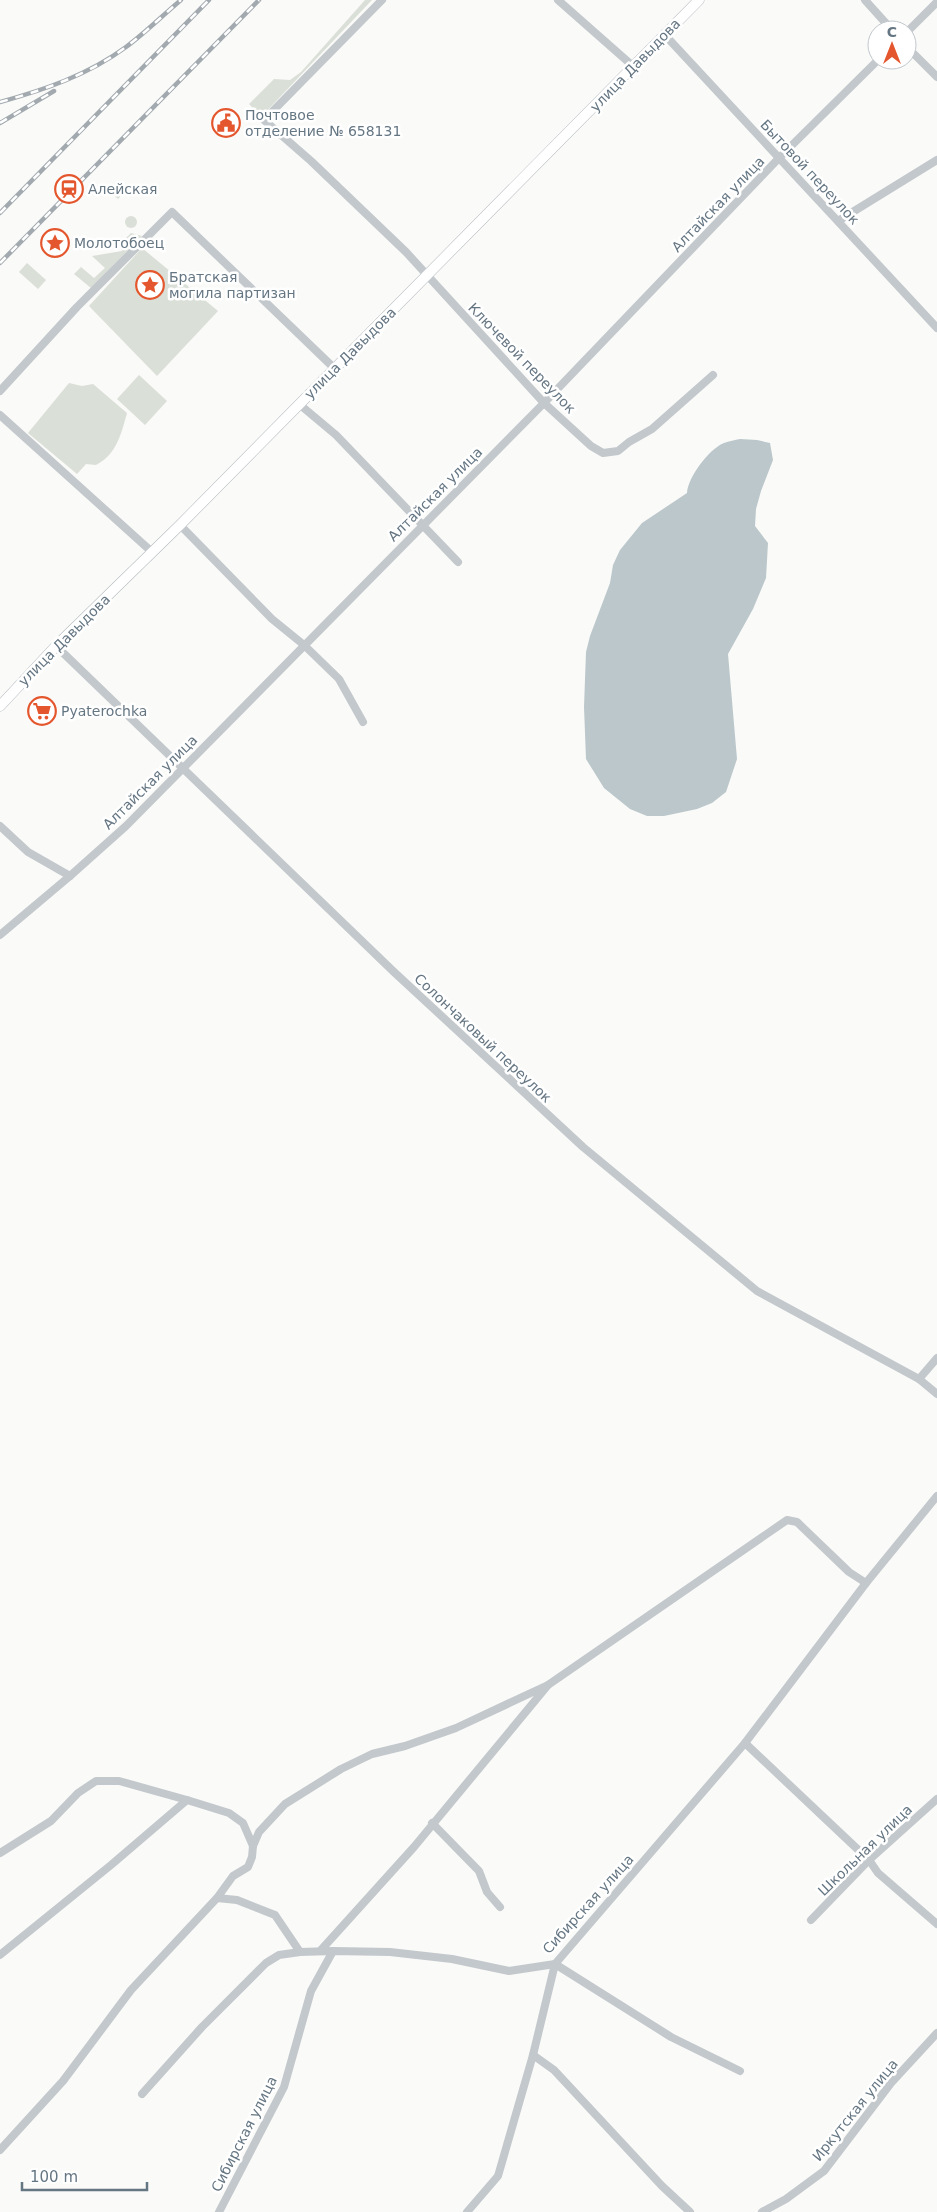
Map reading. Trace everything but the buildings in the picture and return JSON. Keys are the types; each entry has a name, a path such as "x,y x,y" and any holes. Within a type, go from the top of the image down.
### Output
{"main road":[{"name":"улица Давыдова","path":"0,706 56,646 180,525 699,0"}],"street":[{"name":"Ключевой переулок","path":"382,0 264,120 318,167 406,252 426,276 544,402 591,446 603,453 618,451 629,442 652,429 713,375"},
{"path":"558,0 634,67"},
{"path":"865,0 883,20"},
{"path":"917,22 937,2"},
{"name":"Бытовой переулок","path":"664,34 937,328"},
{"path":"917,57 937,77"},
{"name":"Алтайская улица","path":"0,935 126,826 181,768 544,402 780,157 868,70"},
{"path":"838,222 937,160"},
{"path":"0,391 77,306 153,234 172,212 334,368"},
{"path":"299,404 336,435 458,562"},
{"path":"0,415 152,552"},
{"path":"180,525 272,619 304,645 339,679 363,722"},
{"name":"Солончаковый переулок","path":"56,646 401,979 583,1147 757,1291 919,1379 937,1394"},
{"path":"0,826 28,852 70,876"},
{"path":"919,1379 937,1358"},
{"name":"Сибирская улица","path":"219,2212 284,2087 311,1991 334,1951 390,1952 452,1959 509,1970 555,1964 745,1742 866,1583 937,1496"},
{"path":"0,2150 63,2081 131,1990 217,1898 233,1876 248,1867 252,1857 253,1846 259,1832 285,1804 341,1769 372,1754 405,1746 456,1728 548,1685 787,1520 797,1522 849,1572 866,1583"},
{"path":"320,1950 414,1847 548,1685"},
{"path":"745,1742 869,1860 878,1873 937,1924"},
{"path":"0,1853 51,1821 78,1793 96,1781 119,1781 229,1813 243,1823 253,1846"},
{"name":"Школьная улица","path":"812,1920 869,1860 937,1799"},
{"path":"0,1955 104,1871 187,1800"},
{"path":"432,1823 479,1871 487,1892 500,1907"},
{"path":"217,1898 237,1900 275,1915 300,1952"},
{"path":"142,2094 202,2027 266,1964 279,1955 320,1950 334,1951"},
{"path":"467,2212 498,2176 533,2055 555,1964 671,2038 740,2071"},
{"name":"Иркутская улица","path":"762,2212 786,2199 824,2171 891,2082 937,2034"},
{"path":"533,2055 554,2070 662,2186 690,2212"}],"shaded area":[{"path":"365,0 372,0 261,117 249,104 274,79 290,80 301,72"},
{"path":"111,187 118,187 124,192 118,199 108,190"},
{"path":"133,216 136,217 136,227 129,228 126,227 125,220 126,217"},
{"path":"131,233 142,236 91,288 74,274 81,267 94,278 105,268 92,256 122,251 121,243"},
{"path":"55,238 63,245 52,258 44,251"},
{"path":"142,248 218,311 157,376 89,306"},
{"path":"27,263 46,280 38,289 19,272"},
{"path":"139,375 167,401 145,425 117,399"},
{"path":"69,383 82,386 93,384 127,413 117,443 109,455 96,465 86,464 77,474 28,433"},
{"path":"740,439 770,443 773,460 756,509 755,526 768,543 766,578 753,609 728,654 737,759 726,792 712,803 697,809 664,816 647,816 630,809 604,788 586,759 584,707 586,652 610,583 613,565 620,550 642,523 687,493 695,472 712,451 724,443"}],"railway":[{"path":"0,102 49,87 96,66 133,42 181,0"},
{"path":"0,213 209,0"},
{"path":"0,263 259,0"},
{"path":"0,123 54,91"}],"place":[{"name":"Почтовое отделение № 658131","path":"226,123"},
{"name":"Алейская","path":"69,189"},
{"name":"Молотобоец","path":"55,243"},
{"name":"Братская могила партизан","path":"150,285"},
{"name":"Pyaterochka","path":"42,711"}]}
